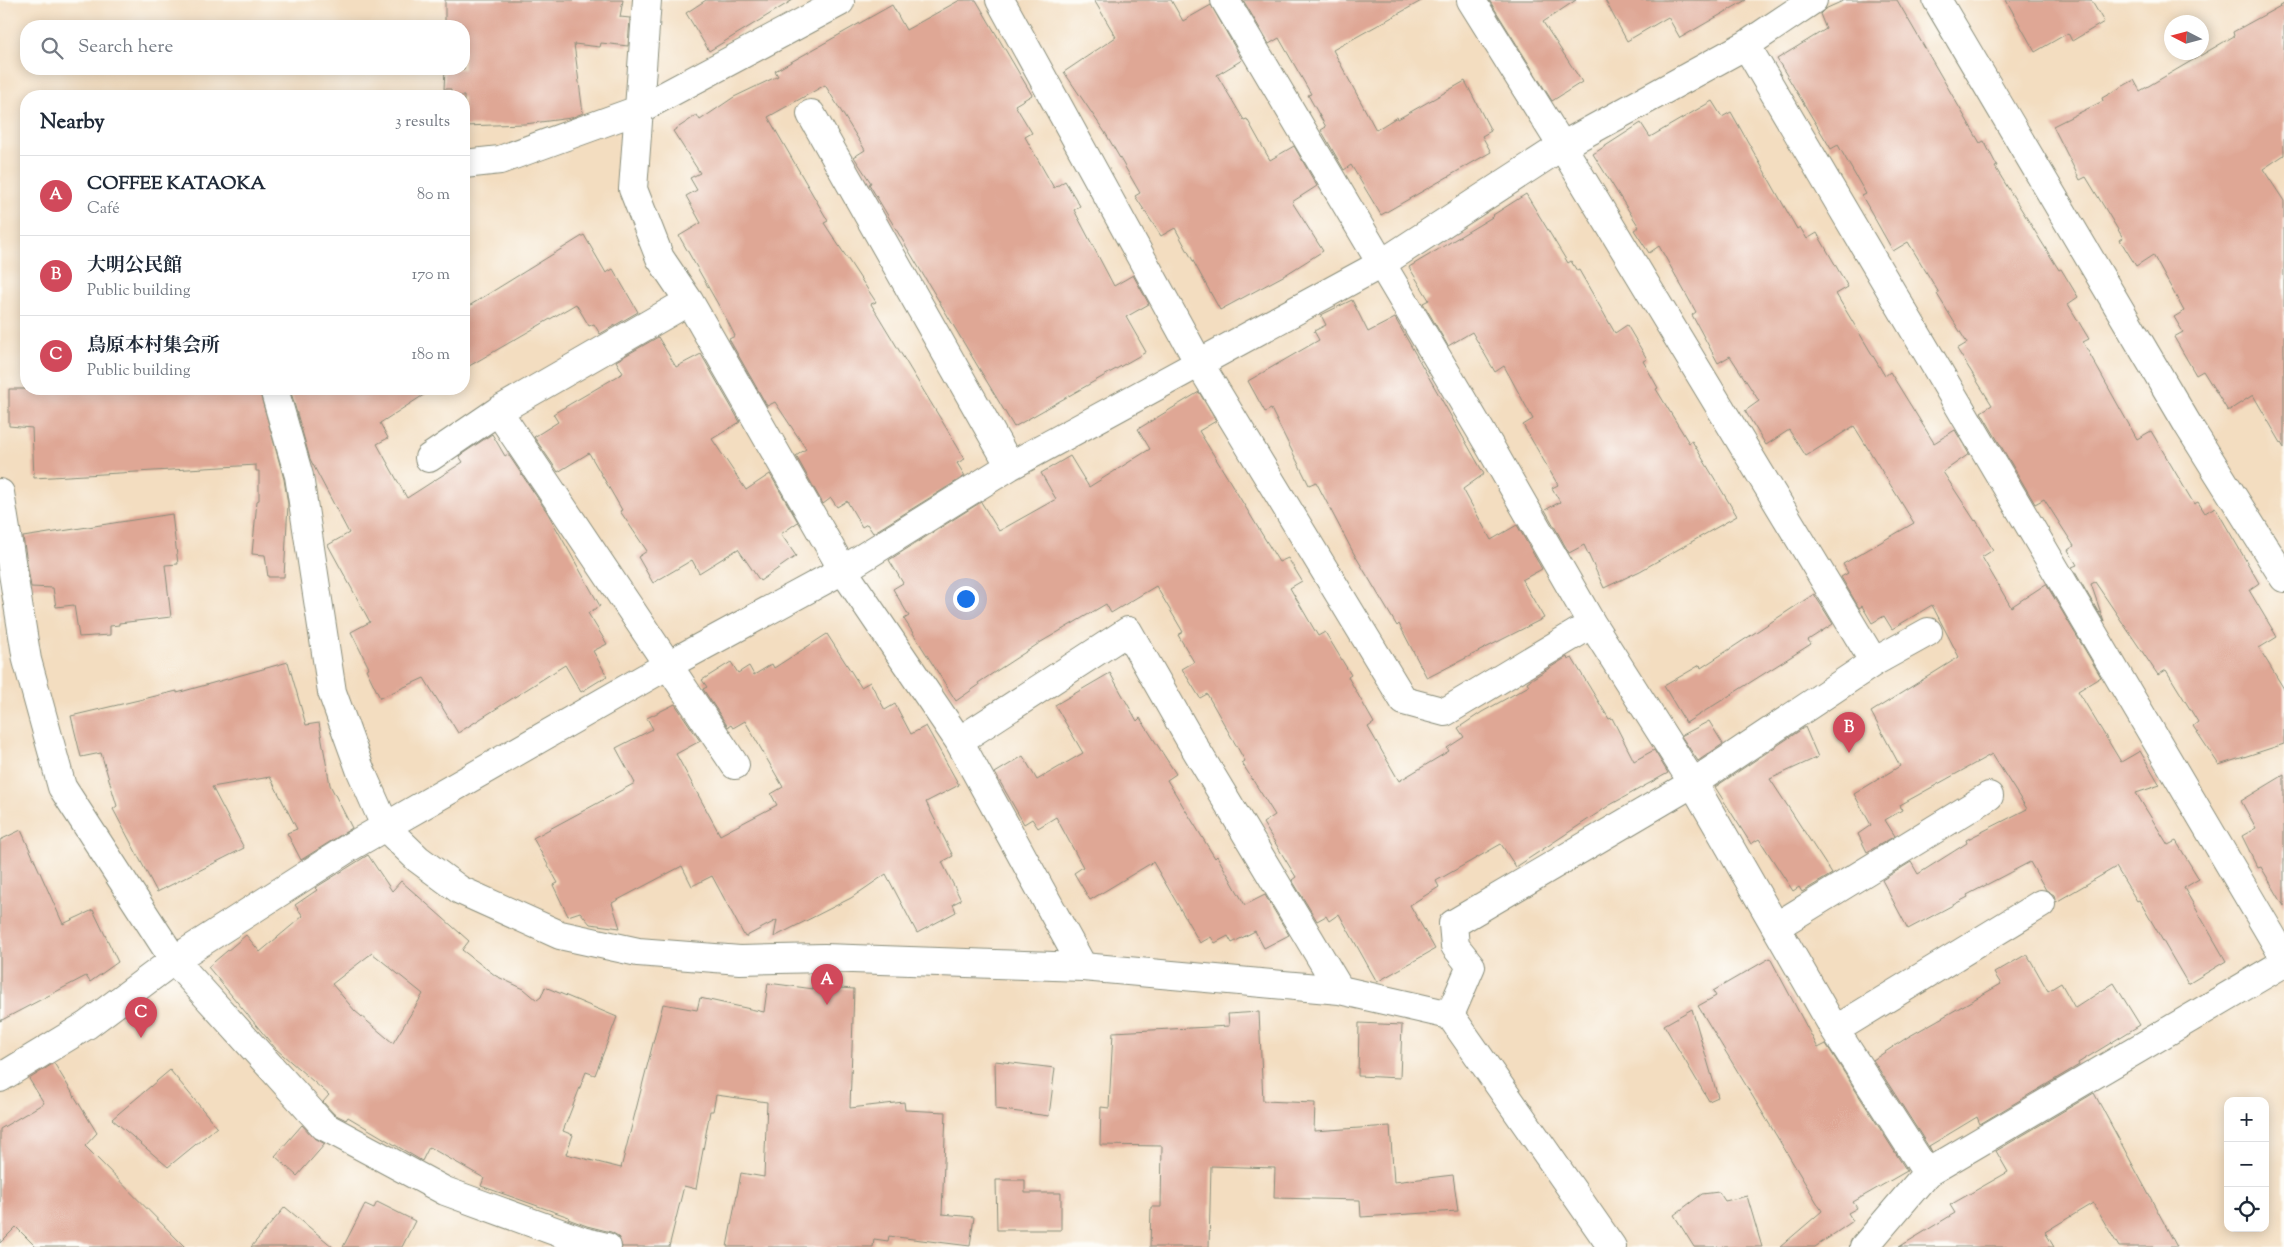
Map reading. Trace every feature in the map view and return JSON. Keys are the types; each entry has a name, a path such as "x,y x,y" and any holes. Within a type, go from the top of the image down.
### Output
{"street":[{"path":"647,0 633,188 660,258 689,301 842,570 959,741 1084,967"},
{"path":"1000,0 1199,363 1404,701 1445,712 1592,624"},
{"path":"1225,0 1592,624 1693,782 1836,1030 1927,1173"},
{"path":"1471,0 1562,146 1874,662"},
{"path":"0,1078 87,1025 174,960 350,847 668,666 842,570 1010,466 1381,264 1562,146 1746,45 1813,0"},
{"path":"1937,0 2188,425 2284,578"},
{"path":"470,163 500,160 638,110 840,2"},
{"path":"1746,45 2284,957"},
{"path":"811,114 1010,466"},
{"path":"429,458 498,411 689,301"},
{"path":"276,395 299,476 332,692 360,769 386,828 418,859 460,890 560,935 638,952 740,960 824,958 1084,967 1340,990 1450,1015 1612,1247"},
{"path":"498,411 735,765"},
{"path":"0,493 27,660 62,787 174,960 324,1126 445,1191 582,1241 607,1247"},
{"path":"959,741 1128,631 1194,746 1340,990"},
{"path":"1450,1015 1471,966 1456,946 1452,924 1693,782 1874,662 1928,632"},
{"path":"1776,926 1989,796"},
{"path":"1836,1030 2041,904"},
{"path":"1864,1247 1927,1173 2284,963"}],"building":[{"path":"445,0 623,0 620,17 630,18 628,46 601,43 600,47 574,44 583,113 571,118 525,124 470,126 470,90 444,89 445,75 470,75 470,20 445,20"},
{"path":"706,0 793,0 709,51 686,13"},
{"path":"960,0 976,0 1032,95 1015,105 1032,133 1025,137 1054,188 1065,181 1080,206 1074,210 1114,286 1133,275 1149,304 1126,317 1146,352 1014,427 854,157 865,150 825,85 768,117 828,221 824,223 876,302 871,304 965,459 957,463 965,476 873,533 867,524 862,527 847,501 837,507 831,498 823,504 796,456 806,449 775,402 767,406 729,339 735,336 679,236 701,223 686,196 697,190 690,178 700,173 673,131 697,115 700,120 734,97 778,76 775,71 892,5 906,30"},
{"path":"1094,0 1171,0 1183,21 1211,5 1242,60 1217,75 1244,120 1247,119 1270,160 1294,146 1317,186 1292,202 1323,251 1285,275 1220,310 1175,228 1161,236 1135,196 1140,193 1106,134 1064,72 1116,37"},
{"path":"1243,0 1423,0 1333,50 1376,130 1465,81 1491,131 1482,136 1491,152 1381,215 1351,165 1344,170 1321,130 1326,127 1308,95 1311,94 1279,38 1269,44"},
{"path":"1489,0 1576,0 1543,22 1582,82 1552,101"},
{"path":"1605,0 1746,0 1680,38 1668,17 1627,41"},
{"path":"1845,0 1897,0 1980,143 1984,141 1997,166 1995,167 2078,297 2068,304 2089,339 2083,342 2137,439 2151,431 2194,504 2198,502 2205,513 2215,507 2259,583 2249,590 2277,637 2259,648 2284,689 2284,744 2219,765 2193,726 2198,722 2166,670 2158,675 2095,582 2091,584 2104,622 2072,567 2077,565 2068,550 2074,546 2044,499 2035,504 1981,412 1992,405 1957,349 1967,343 1937,294 1939,293 1908,242 1893,251 1862,196 1866,194 1838,145 1831,149 1777,59 1826,29 1820,14 1825,9"},
{"path":"2006,0 2091,0 2104,22 2072,41 2068,33 2035,52"},
{"path":"2284,4 2284,155 2263,169 2284,201 2284,448 2253,395 2228,411 2203,371 2196,375 2174,337 2183,332 2174,317 2184,311 2153,255 2136,266 2120,240 2123,238 2086,177 2080,180 2053,126 2103,101 2102,98 2134,80 2140,91 2193,60 2209,60 2209,51 2234,36 2233,32"},
{"path":"1712,101 1722,117 1731,112 1797,229 1800,227 1807,239 1817,233 1848,287 1836,294 1885,376 1890,372 1934,443 1955,430 1969,454 1943,472 1976,520 1993,550 1982,557 2011,607 2046,584 2101,677 2078,691 2121,762 2140,751 2160,785 2136,793 2168,845 2176,841 2199,879 2184,888 2226,961 2188,984 2139,900 2137,901 2116,867 2056,902 2054,895 2046,890 2030,862 1908,929 1882,880 1911,862 1918,874 1967,843 1966,840 2027,809 1992,754 1900,805 1902,810 1885,820 1895,836 1867,852 1858,834 1871,825 1854,794 1900,766 1871,712 1959,657 1932,605 1892,629 1884,616 1872,623 1862,606 1859,608 1841,577 1848,573 1843,564 1914,523 1854,426 1806,456 1789,430 1766,445 1745,411 1759,401 1730,356 1718,363 1692,315 1696,312 1659,246 1649,253 1634,230 1639,227 1593,154 1641,123 1650,137"},
{"path":"1526,194 1568,263 1571,261 1577,271 1579,270 1615,333 1627,325 1647,359 1643,361 1658,388 1656,389 1689,443 1692,441 1737,516 1640,571 1604,588 1584,545 1569,553 1545,510 1560,502 1552,488 1558,485 1523,425 1533,419 1504,366 1495,372 1472,332 1448,346 1423,303 1429,300 1409,267 1494,216"},
{"path":"584,235 606,273 613,269 638,312 600,334 594,324 589,326 576,304 470,366 470,305"},
{"path":"1352,300 1368,332 1395,318 1484,474 1463,489 1491,540 1517,525 1542,569 1522,580 1544,618 1427,678 1399,624 1397,626 1353,552 1316,482 1309,485 1271,409 1265,412 1248,381 1319,340 1314,331 1326,325 1321,315"},
{"path":"658,337 676,367 701,354 740,422 712,439 746,490 770,474 798,522 781,534 796,556 760,581 738,549 699,573 692,560 653,583 638,557 647,551 620,511 622,510 589,453 558,472 534,437 558,422 553,414 623,373 616,361"},
{"path":"9,389 20,389 20,395 261,395 284,479 288,504 284,577 268,577 265,555 252,554 257,501 259,500 259,471 256,471 256,465 34,478 32,428 9,426"},
{"path":"1199,392 1216,421 1199,431 1279,562 1288,558 1302,581 1290,588 1318,636 1325,632 1351,675 1348,677 1374,723 1368,727 1399,781 1449,751 1447,748 1464,737 1458,728 1482,712 1529,686 1527,682 1567,657 1568,660 1572,658 1609,719 1612,718 1634,761 1654,750 1668,773 1610,805 1516,867 1501,844 1436,881 1439,887 1410,905 1435,949 1377,982 1339,914 1329,921 1326,916 1317,921 1292,880 1296,877 1263,823 1275,815 1242,763 1245,761 1207,694 1200,698 1182,669 1194,662 1178,635 1183,632 1156,586 1111,613 1106,604 1041,642 978,683 979,685 956,701 904,619 909,616 893,589 903,583 889,560 981,502 999,531 1056,499 1041,473 1070,456 1089,487 1150,449 1138,429"},
{"path":"292,395 424,395 380,423 388,438 377,444 407,498 463,462 459,456 492,434 505,456 508,454 547,512 600,606 588,613 607,644 593,651 607,676 581,692 565,665 458,733 424,678 380,698 366,669 369,668 351,632 370,622 328,545 349,533 310,459"},
{"path":"172,514 178,564 165,565 171,617 119,623 119,625 110,626 110,635 79,637 74,605 56,607 53,588 31,587 23,537"},
{"path":"1814,594 1833,624 1808,640 1811,644 1686,723 1664,686 1700,665 1701,668"},
{"path":"827,634 861,687 870,682 885,710 895,704 911,734 926,726 959,785 926,802 953,856 942,862 961,900 953,904 956,912 917,933 886,874 851,898 774,937 777,920 745,937 712,876 692,886 682,866 612,903 620,928 590,924 580,912 568,916 553,885 558,883 533,838 635,783 616,748 653,729 647,718 675,704 700,741 676,754 720,835 777,805 771,794 783,787 745,721 733,728 731,725 728,727 703,689 707,687 702,680 731,662 738,673 749,666 754,675 772,664 774,668"},
{"path":"288,662 306,725 319,723 330,785 352,828 301,860 287,833 297,829 270,777 212,787 244,848 157,892 113,809 117,806 101,753 81,757 71,716 177,691 177,693"},
{"path":"1110,673 1137,721 1140,718 1176,774 1167,780 1215,858 1217,856 1245,905 1265,895 1289,935 1264,948 1255,931 1232,943 1228,936 1215,943 1211,937 1200,943 1153,862 1090,900 1074,873 1083,867 1056,817 1038,828 1032,819 1024,824 995,773 1023,756 1037,780 1083,753 1055,705"},
{"path":"1709,721 1723,744 1698,761 1681,736"},
{"path":"1805,727 1818,757 1770,779 1832,874 1802,892 1799,887 1793,891 1759,839 1751,844 1715,787"},
{"path":"2284,775 2284,906 2261,867 2258,868 2242,836 2256,828 2241,801"},
{"path":"21,830 63,924 93,910 118,962 90,982 86,976 0,1021 0,840"},
{"path":"368,855 392,891 401,881 469,941 462,950 496,976 524,989 537,1000 541,997 545,987 617,1017 595,1075 586,1072 563,1131 573,1135 566,1154 621,1168 663,1004 697,1010 700,998 764,1012 768,983 814,989 812,986 854,989 850,1108 904,1102 905,1110 946,1112 942,1214 974,1217 970,1246 889,1236 888,1241 874,1239 873,1247 727,1247 741,1173 764,1177 767,1102 716,1095 713,1111 710,1111 696,1189 684,1186 669,1247 622,1247 618,1236 611,1232 587,1226 568,1219 569,1217 481,1186 484,1178 429,1147 422,1161 348,1117 346,1120 334,1114 323,1102 329,1095 276,1049 208,967 246,935 260,952 303,916 295,905 317,890 315,888","holes":["372,953 423,994 393,1043 355,1011 332,984"]},
{"path":"2027,954 2048,991 2061,983 2075,1008 2114,983 2140,1025 2078,1063 2079,1065 1980,1124 1977,1117 1929,1146 1932,1152 1873,1060 1908,1037 2001,984 1994,973"},
{"path":"1770,958 1818,1048 1826,1044 1907,1171 1853,1202 1857,1208 1848,1213 1853,1221 1815,1247 1780,1247 1822,1211 1698,1006 1716,996 1713,991"},
{"path":"1692,1009 1718,1097 1709,1101 1664,1025"},
{"path":"1259,1012 1263,1101 1315,1103 1314,1131 1390,1126 1394,1182 1453,1175 1458,1211 1361,1217 1360,1200 1274,1198 1275,1168 1211,1166 1209,1247 1150,1247 1151,1207 1161,1207 1162,1146 1100,1145 1101,1107 1109,1108 1113,1032 1229,1026 1228,1014"},
{"path":"1359,1023 1402,1025 1400,1078 1358,1076"},
{"path":"995,1061 1055,1068 1049,1116 996,1109"},
{"path":"54,1063 97,1133 85,1146 185,1247 36,1247 16,1227 0,1243 0,1129 44,1103 29,1079"},
{"path":"170,1070 217,1127 168,1167 112,1119"},
{"path":"2094,1093 2177,1247 2119,1247 2093,1203 2045,1232 2054,1247 1899,1247 1955,1213 1950,1205 2008,1172 1996,1151"},
{"path":"302,1125 313,1137 325,1144 297,1176 275,1156"},
{"path":"996,1180 1025,1180 1025,1193 1061,1193 1061,1230 997,1230"},
{"path":"1719,1192 1725,1201 1747,1196 1762,1247 1694,1247 1674,1215 1702,1194"},
{"path":"377,1202 415,1221 402,1247 343,1247 365,1204 374,1208"},
{"path":"285,1207 333,1247 251,1247"}],"place":[{"name":"大明公民館","path":"1849,753"},
{"name":"COFFEE KATAOKA","path":"827,1005"},
{"name":"鳥原本村集会所","path":"141,1038"}]}
